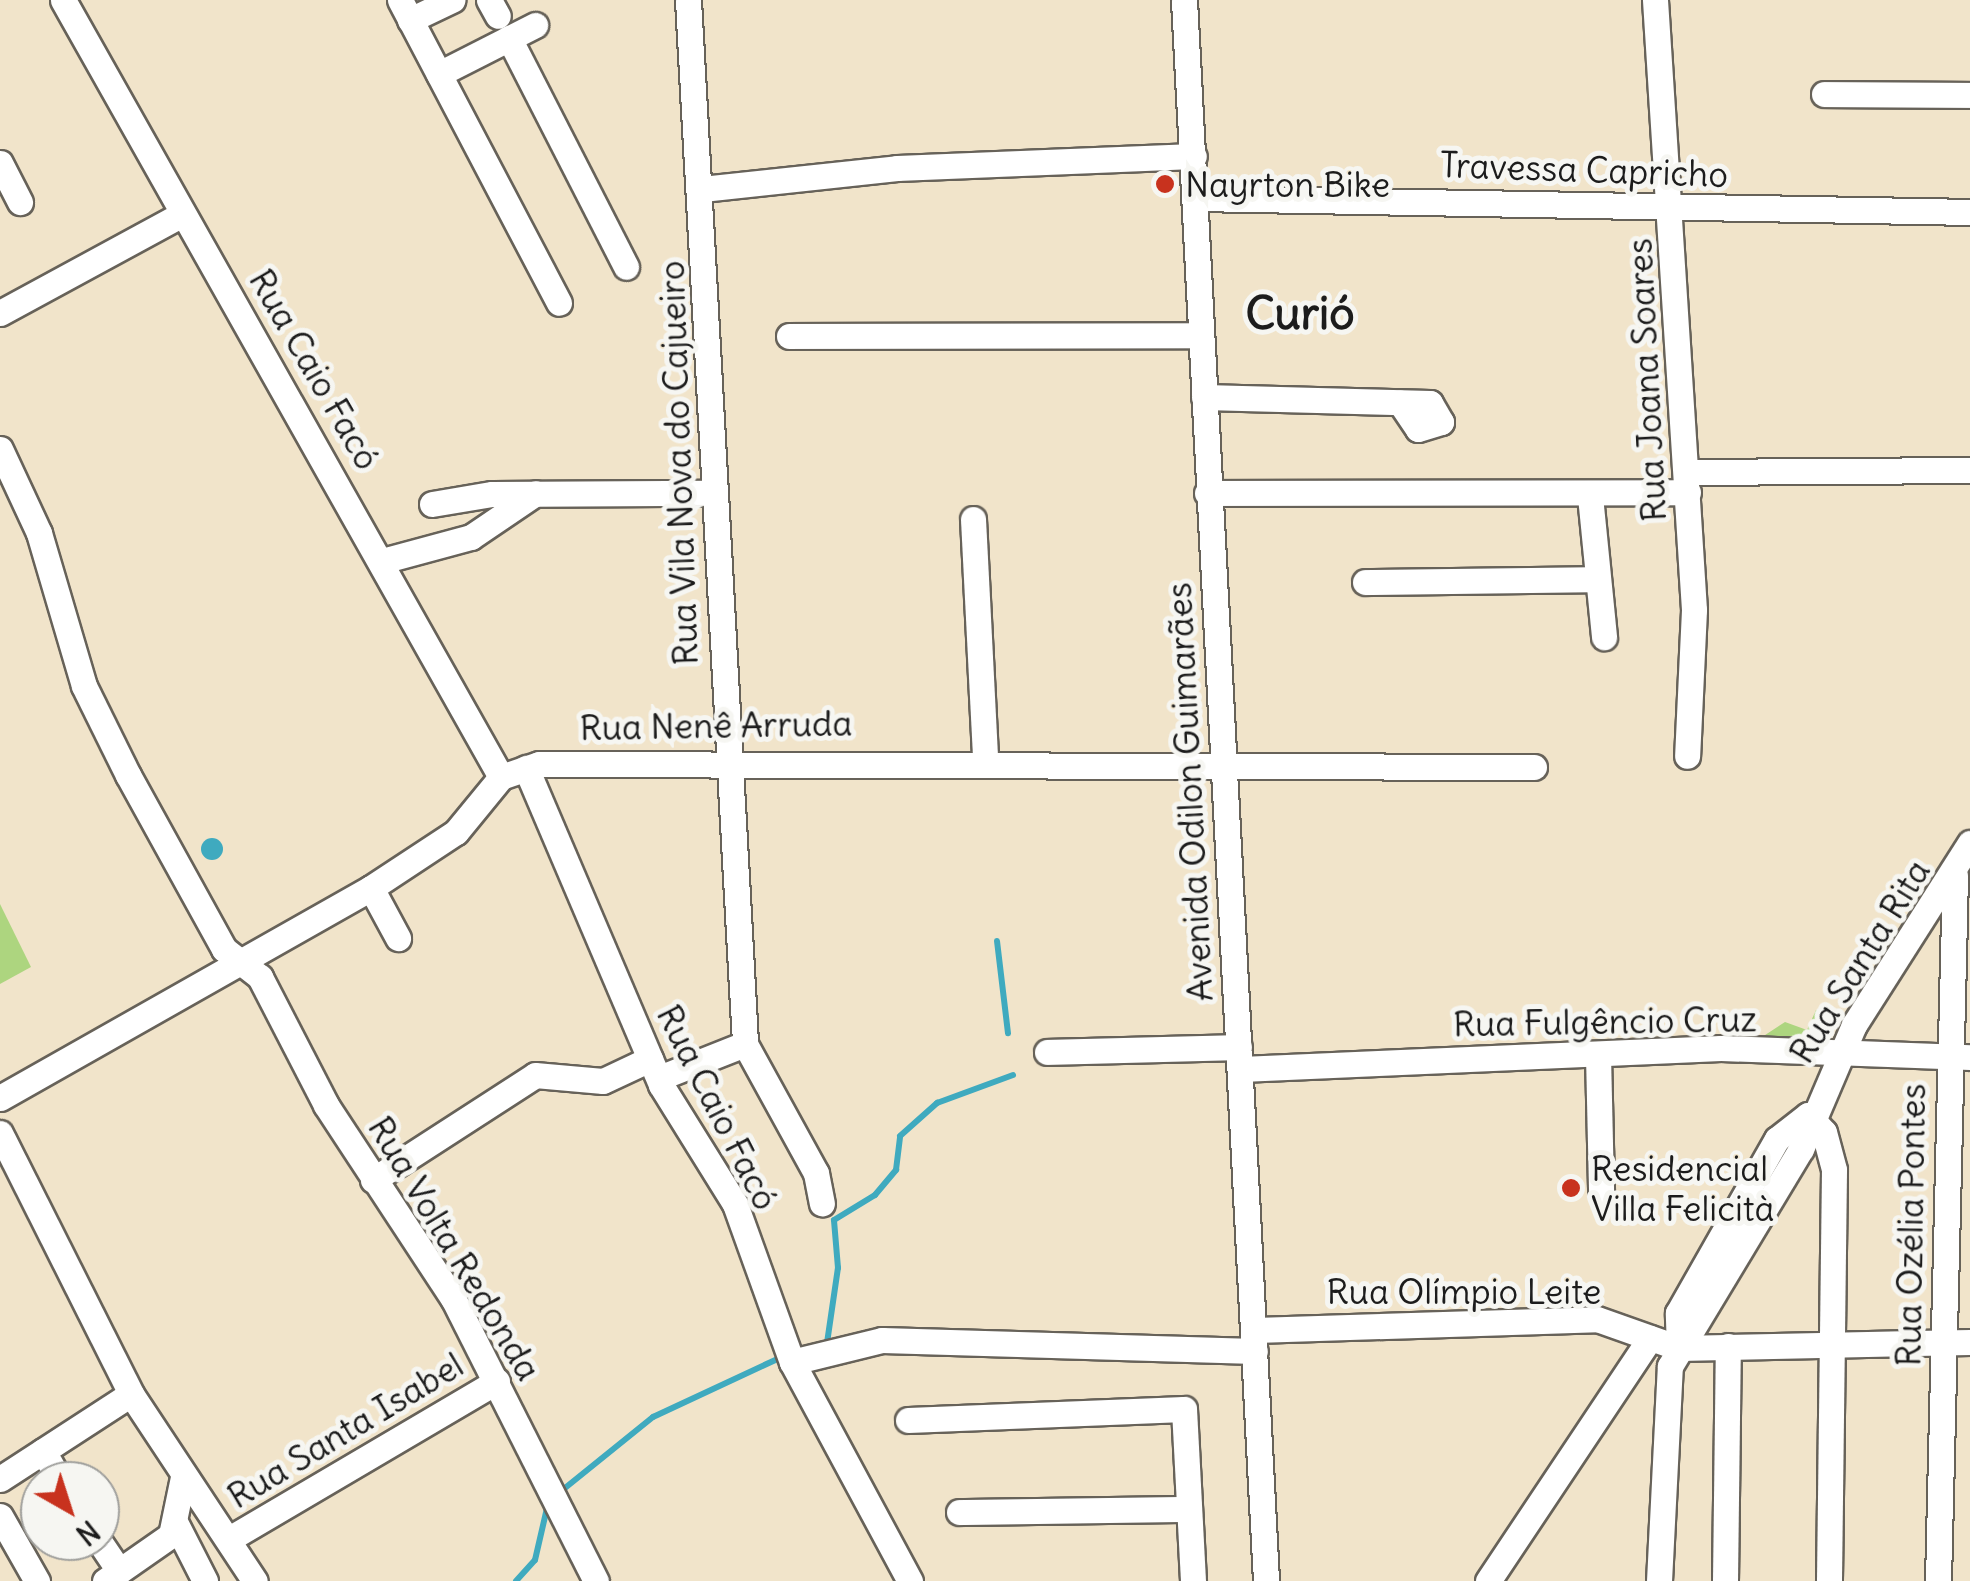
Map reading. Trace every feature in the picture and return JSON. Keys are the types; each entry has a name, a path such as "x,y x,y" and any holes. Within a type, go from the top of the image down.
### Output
{"street":[{"name":"Rua Caio Facó","path":"63,0 382,561 513,773 654,1068 735,1204 792,1362 910,1581"},
{"path":"452,0 405,10 559,303"},
{"name":"Rua Vila Nova do Cajueiro","path":"688,0 702,189 724,759 746,1044 816,1173 822,1204"},
{"name":"Avenida Odilon Guimarães","path":"1184,0 1266,1581"},
{"name":"Rua Joana Soares","path":"1655,0 1673,208 1688,482 1688,756"},
{"path":"439,74 499,18"},
{"path":"499,18 534,25"},
{"path":"499,18 626,267"},
{"path":"1824,94 1970,96"},
{"path":"702,189 884,168 1194,156"},
{"path":"0,163 20,202"},
{"name":"Travessa Capricho","path":"1196,198 1970,212"},
{"path":"0,313 182,214"},
{"path":"790,336 1200,335"},
{"path":"1204,397 1400,402"},
{"name":"Rua Volta Redonda","path":"0,449 40,534 84,686 224,949 243,958 497,1382 596,1581"},
{"path":"1207,493 1590,496 1688,482 1970,470"},
{"path":"432,504 536,493 712,493"},
{"path":"382,561 481,533 536,493"},
{"path":"1590,496 1604,637"},
{"path":"972,519 985,759"},
{"path":"1366,582 1598,579"},
{"name":"Rua Nenê Arruda","path":"513,773 724,759 1534,766"},
{"path":"0,1098 371,888 456,832 513,773"},
{"name":"Rua Santa Rita","path":"1658,1581 1665,1398 1679,1348 1801,1149 1808,1116 1837,1055 1970,843"},
{"name":"Rua Ozélia Pontes","path":"1938,1581 1943,1342 1959,1056 1956,870"},
{"path":"371,888 398,938"},
{"path":"373,1180 535,1076 603,1081 746,1044"},
{"name":"Rua Fulgêncio Cruz","path":"1047,1052 1240,1058 1959,1056"},
{"path":"1598,1055 1601,1191"},
{"path":"1808,1116 1824,1132 1834,1170 1828,1581"},
{"path":"0,1133 131,1394 256,1581"},
{"name":"Rua Olímpio Leite","path":"792,1362 882,1340 1255,1341 1597,1318 1679,1348 1832,1341 1970,1342"},
{"path":"1488,1581 1650,1338"},
{"path":"1726,1581 1728,1346"},
{"name":"Rua Santa Isabel","path":"229,1539 497,1382"},
{"path":"0,1479 131,1394"},
{"path":"908,1420 1184,1409 1186,1509 1193,1581"},
{"path":"42,1451 48,1461"},
{"name":"Rua Santa Isabel","path":"176,1524 183,1477"},
{"path":"959,1512 1186,1509"},
{"path":"0,1516 38,1581"},
{"path":"112,1576 176,1524 205,1581"}],"green space":[{"path":"0,904 31,967 0,984"},
{"path":"1816,1010 1826,1011 1827,1034 1759,1039 1785,1022 1807,1030"}],"water":[{"path":"212,838 220,841 220,857 212,860 204,857 201,849 204,841"}],"waterway":[{"path":"997,941 1008,1033"},
{"path":"827,1343 838,1268 834,1220 875,1195 896,1170 900,1136 937,1103 1013,1075"},
{"path":"565,1488 653,1417 775,1360"},
{"path":"516,1581 535,1560 547,1508"}],"place":[{"name":"Nayrton Bike","path":"1165,184"},
{"name":"Residencial Villa Felicità","path":"1571,1188"}],"district":[{"name":"Curió","path":"1300,314"}]}
